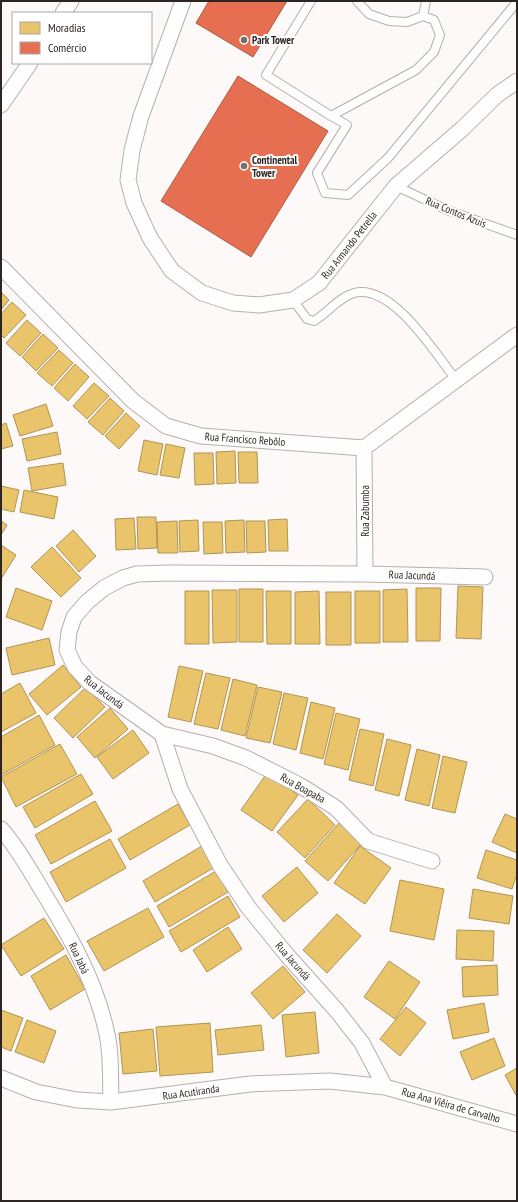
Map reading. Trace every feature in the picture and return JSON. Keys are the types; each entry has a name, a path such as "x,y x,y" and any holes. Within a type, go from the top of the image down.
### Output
{"street":[{"path":"64,12 71,1"},
{"name":"Rua Armando Petrella","path":"183,1 141,116 132,150 128,180 134,203 150,238 172,271 202,293 240,304 258,305 293,300 319,283 396,186 462,129 497,95 517,81"},
{"path":"1,105 29,64"},
{"name":"Rua Francisco Rebôlo","path":"1,267 134,401 166,426 201,436 364,448"},
{"path":"364,448 517,335"},
{"name":"Rua Zabumba","path":"364,448 365,574"},
{"name":"Rua Jacundá","path":"385,1087 362,1043 337,1010 286,955 252,913 220,864 180,789 162,734 90,683 75,667 68,650 69,632 74,617 87,602 104,588 123,578 137,574 365,574 485,577"},
{"name":"Rua Boapaba","path":"162,734 213,746 246,758 302,786 336,808 368,841 432,861"},
{"name":"Rua Jabá","path":"1,829 18,851 60,921 88,978 102,1012 107,1032 110,1056 111,1102"},
{"name":"Rua Acutiranda","path":"1,1078 36,1092 77,1100 111,1102 250,1084 330,1082 385,1087"},
{"name":"Rua Ana Viêira de Carvalho","path":"385,1087 517,1124"}],"lane":[{"path":"311,1 266,75 347,125 317,173 325,193 348,195 388,158 517,2"},
{"path":"331,116 416,70 434,52 440,35 434,20 423,16 407,22 389,21 369,14 357,1"},
{"path":"423,16 426,1"},
{"name":"Rua Contos Azuis","path":"396,186 447,210 517,235"},
{"path":"293,300 307,319 314,321 323,316 336,304 354,293 371,293 385,299 404,314 456,381"}],"building: Moradias":[{"path":"1,292 9,300 1,310"},
{"path":"12,302 26,315 4,338 1,335 1,314"},
{"path":"27,320 41,333 20,356 6,343"},
{"path":"43,334 58,348 36,371 22,357"},
{"path":"59,350 73,363 52,386 37,373"},
{"path":"75,364 89,377 68,401 54,388"},
{"path":"94,383 109,396 87,419 73,406"},
{"path":"110,398 124,411 103,435 88,422"},
{"path":"46,404 53,426 20,436 13,415"},
{"path":"126,413 140,426 119,449 105,436"},
{"path":"6,423 13,446 1,449 1,425"},
{"path":"57,432 61,454 27,461 22,439"},
{"path":"144,440 163,444 157,475 138,471"},
{"path":"166,444 185,448 179,478 160,475"},
{"path":"235,451 236,483 217,484 216,452"},
{"path":"238,452 257,452 258,483 239,483"},
{"path":"194,453 213,453 214,484 195,485"},
{"path":"63,463 66,485 32,491 28,468"},
{"path":"1,486 19,490 14,512 1,509"},
{"path":"24,490 58,497 54,519 20,512"},
{"path":"137,517 156,517 157,548 138,549"},
{"path":"134,518 136,549 116,550 115,519"},
{"path":"287,519 288,551 269,551 268,520"},
{"path":"198,520 199,551 180,552 179,521"},
{"path":"244,520 245,552 226,553 225,521"},
{"path":"1,521 7,525 1,535"},
{"path":"177,521 178,553 158,553 157,522"},
{"path":"246,521 265,521 266,552 247,553"},
{"path":"203,522 222,522 223,553 204,554"},
{"path":"73,530 96,556 79,572 56,546"},
{"path":"1,545 16,555 1,579"},
{"path":"52,547 81,578 61,597 31,567"},
{"path":"458,586 483,587 481,639 456,638"},
{"path":"16,588 52,601 42,630 6,617"},
{"path":"416,588 441,588 440,641 416,641"},
{"path":"239,589 263,589 263,642 239,642"},
{"path":"407,589 408,642 383,642 383,590"},
{"path":"212,590 237,590 237,642 213,643"},
{"path":"185,591 209,591 209,644 185,644"},
{"path":"266,591 291,591 291,644 267,644"},
{"path":"319,591 320,644 295,644 295,592"},
{"path":"355,591 380,591 380,643 355,643"},
{"path":"326,592 351,592 351,645 326,645"},
{"path":"49,638 55,665 12,675 6,648"},
{"path":"63,665 81,687 47,715 29,694"},
{"path":"179,666 203,671 191,722 168,717"},
{"path":"206,673 230,678 218,729 194,724"},
{"path":"233,679 257,685 245,736 221,730"},
{"path":"20,683 36,713 1,732 1,694"},
{"path":"86,687 105,707 73,738 54,718"},
{"path":"258,687 282,692 270,743 246,738"},
{"path":"284,693 308,698 296,750 273,744"},
{"path":"311,702 335,708 323,759 300,753"},
{"path":"110,708 128,729 95,758 77,737"},
{"path":"336,713 360,719 348,770 324,764"},
{"path":"39,715 55,745 1,775 1,737"},
{"path":"360,729 384,734 373,786 349,780"},
{"path":"133,730 149,753 113,779 97,757"},
{"path":"387,739 411,745 399,796 375,790"},
{"path":"60,744 77,774 16,807 1,777"},
{"path":"417,749 440,755 429,806 405,800"},
{"path":"443,756 467,762 455,813 432,808"},
{"path":"267,773 298,795 272,831 241,810"},
{"path":"81,774 93,794 35,828 23,807"},
{"path":"308,799 335,825 305,858 277,832"},
{"path":"95,801 112,831 51,864 35,835"},
{"path":"178,804 190,825 130,860 118,839"},
{"path":"505,814 517,819 517,853 492,842"},
{"path":"340,822 363,842 328,881 305,861"},
{"path":"110,839 126,868 66,902 50,872"},
{"path":"202,846 215,867 155,902 143,881"},
{"path":"360,846 391,868 365,904 334,883"},
{"path":"486,850 517,860 517,874 512,889 477,878"},
{"path":"297,867 318,893 284,922 262,896"},
{"path":"216,871 228,892 169,927 157,906"},
{"path":"400,880 444,889 434,940 390,931"},
{"path":"473,889 513,896 509,924 469,918"},
{"path":"228,896 240,917 181,952 169,931"},
{"path":"148,908 164,937 104,971 87,941"},
{"path":"337,914 361,936 327,973 303,950"},
{"path":"44,918 64,949 21,976 1,945"},
{"path":"228,927 242,949 207,972 193,950"},
{"path":"457,930 494,931 493,961 456,959"},
{"path":"66,955 85,989 50,1010 31,976"},
{"path":"389,961 420,982 395,1019 364,997"},
{"path":"497,965 498,995 463,997 462,967"},
{"path":"283,966 305,992 273,1019 251,993"},
{"path":"484,1003 489,1032 453,1039 447,1010"},
{"path":"406,1007 426,1023 400,1056 380,1039"},
{"path":"1,1010 23,1018 11,1051 1,1047"},
{"path":"315,1012 319,1053 286,1057 282,1015"},
{"path":"27,1020 56,1031 44,1063 15,1052"},
{"path":"210,1023 213,1072 160,1076 156,1027"},
{"path":"261,1025 264,1050 218,1055 215,1030"},
{"path":"153,1029 157,1071 123,1074 119,1033"},
{"path":"494,1038 505,1066 472,1080 460,1052"},
{"path":"517,1068 517,1097 505,1075"}],"building: Comércio":[{"name":"Park Tower","path":"209,1 287,1 253,57 196,23"},
{"name":"Continental Tower","path":"238,76 328,131 251,257 161,201"}],"place":[{"name":"Park Tower","path":"244,40"},
{"name":"Continental Tower","path":"244,166"}]}
